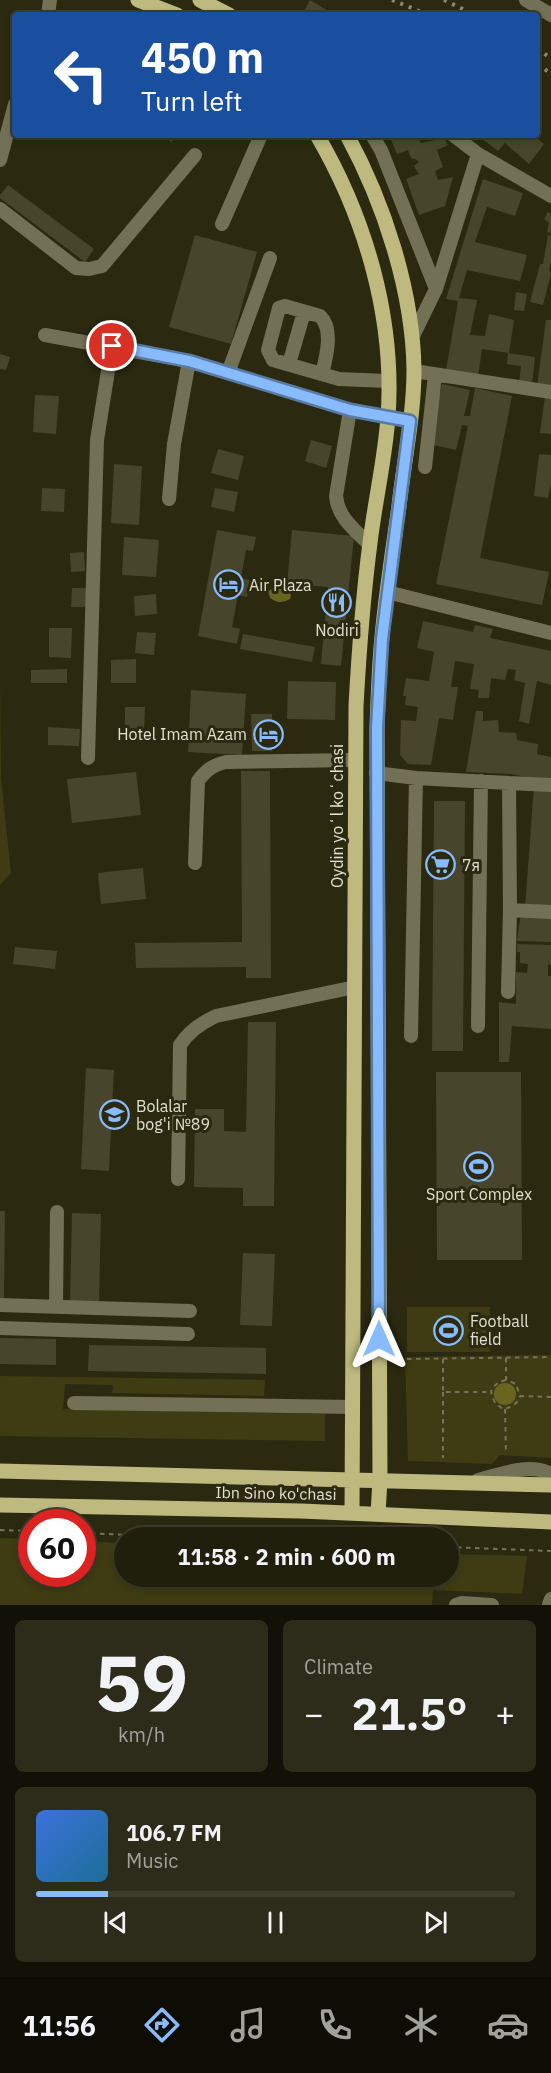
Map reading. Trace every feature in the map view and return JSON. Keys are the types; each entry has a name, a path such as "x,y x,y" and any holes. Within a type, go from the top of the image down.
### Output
{"main road":[{"path":"138,0 169,12"},
{"path":"200,0 223,12"},
{"name":"Oydin yoʻl koʻchasi","path":"319,138 359,221 371,261 386,340 388,381 388,417 369,544 359,651 354,760 352,1513"},
{"path":"348,138 368,177 383,216 400,277 412,338 414,372 410,421 381,650 376,773 380,1480 378,1514"},
{"name":"Ibn Sino ko'chasi","path":"0,1471 551,1485"},
{"name":"Ibn Sino ko'chasi","path":"0,1505 352,1513 551,1522"}],"street":[{"path":"526,0 551,15"},
{"path":"0,160 12,115"},
{"path":"222,224 260,138"},
{"path":"374,138 381,150 436,289"},
{"path":"457,138 478,154 551,196"},
{"path":"412,338 436,289 478,154"},
{"path":"0,209 76,268 89,269 102,266 195,155"},
{"path":"228,373 270,258"},
{"path":"322,374 327,329 324,320 320,316 285,306 279,308 269,341 270,357 289,364 322,374 339,379 388,381"},
{"path":"289,364 304,312"},
{"path":"45,335 189,361 350,410 410,421"},
{"path":"88,758 97,440 112,346"},
{"path":"169,499 174,444 189,361"},
{"path":"414,372 551,392"},
{"path":"425,468 435,375"},
{"path":"350,410 336,496 337,507 342,516 369,544"},
{"path":"407,443 427,444"},
{"path":"387,592 551,633"},
{"path":"195,863 198,781 215,765 226,762 354,760"},
{"path":"376,773 416,778 551,785"},
{"path":"411,1036 416,778"},
{"path":"478,1026 480,782"},
{"path":"508,992 509,783"},
{"path":"510,910 551,912"},
{"path":"178,1179 180,1045 185,1036 200,1024 216,1016 355,987"},
{"path":"57,1212 62,1331"},
{"path":"0,1305 190,1311"},
{"path":"0,1328 188,1334"},
{"path":"74,1403 353,1407"},
{"path":"472,1482 513,1469 546,1471 551,1474"},
{"path":"549,1605 551,1599"},
{"path":"456,1605 462,1603 492,1605"}],"path":[{"path":"407,1359 551,1357"},
{"path":"506,1358 506,1380"},
{"path":"443,1359 443,1458"},
{"path":"506,1380 516,1384 520,1396 516,1404 505,1408 495,1403 491,1392 496,1384 506,1380"},
{"path":"443,1392 491,1392"},
{"path":"520,1396 551,1397"},
{"path":"505,1408 506,1453"},
{"path":"0,1530 18,1531"},
{"path":"96,1534 114,1534"},
{"path":"459,1547 551,1551"}],"shaded area":[{"path":"276,587 289,590 290,599 280,602 270,598 268,591"},
{"path":"0,669 1,778 11,873 0,885"},
{"name":"Football field","path":"407,1307 490,1307 490,1352 407,1352"},
{"path":"551,1355 551,1458 500,1455 492,1464 408,1461 405,1357"},
{"path":"0,1376 265,1380 264,1396 112,1393 113,1385 65,1384 63,1409 325,1414 325,1441 0,1436"},
{"path":"505,1383 513,1386 516,1394 513,1402 505,1405 497,1402 494,1394 497,1386"},
{"path":"0,1538 18,1539 18,1587 96,1587 96,1542 114,1543 114,1587 459,1587 459,1554 527,1556 522,1594 433,1590 432,1605 0,1605"}],"building":[{"path":"310,0 330,12 304,12"},
{"path":"390,138 418,138 421,143 444,138 448,145 437,150 443,167 435,171 438,180 453,177 445,206 419,215 406,179 419,174 414,166 419,162 411,158 408,150 397,154"},
{"path":"481,138 537,138 544,144 529,164 505,143 498,151"},
{"path":"483,179 523,193 515,216 487,207 475,242 527,255 520,281 467,270 459,298 477,300 470,335 485,336 489,314 514,320 509,353 482,349 478,377 446,370 458,301 446,299"},
{"path":"8,185 94,249 85,262 0,198"},
{"path":"548,212 551,214 551,233 547,232 549,223 544,219"},
{"path":"195,235 257,252 231,344 169,327"},
{"path":"548,235 551,236 549,270 551,273 543,305 530,302 540,264 543,264"},
{"path":"516,292 527,294 524,311 514,310"},
{"path":"546,320 551,320 551,388 537,386"},
{"path":"508,353 535,357 532,384 519,383 521,366 507,364"},
{"path":"0,354 10,357 6,370 0,369"},
{"path":"442,384 470,390 464,416 470,416 475,388 512,396 480,558 549,572 542,605 436,584 468,426 462,425 456,450 429,444"},
{"path":"35,395 59,396 56,434 33,432"},
{"path":"545,396 551,397 551,434 540,433"},
{"path":"311,440 332,446 326,468 305,461"},
{"path":"218,449 244,456 238,480 211,473"},
{"path":"539,454 551,455 551,483 548,498 534,496"},
{"path":"114,464 142,466 139,525 111,523"},
{"path":"42,488 65,489 64,512 41,511"},
{"path":"215,488 238,492 234,512 211,507"},
{"path":"217,530 256,537 253,551 246,550 241,578 250,580 247,597 238,595 232,627 240,629 237,644 198,636"},
{"path":"292,530 354,536 341,666 321,664 328,587 287,583"},
{"path":"124,537 159,540 156,577 122,575"},
{"path":"84,552 85,571 71,572 70,553"},
{"path":"72,588 87,588 87,607 71,607"},
{"path":"156,594 157,614 135,616 134,596"},
{"path":"423,621 473,632 475,625 493,629 490,638 551,651 551,685 537,681 529,724 519,721 525,683 514,680 516,670 508,669 505,680 491,678 489,698 478,698 479,690 470,689 474,664 455,661 451,687 458,687 453,720 439,718 431,765 408,764 400,755 401,720 416,721 418,707 405,705 406,696 403,696 406,678 429,681 434,652 417,648"},
{"path":"49,628 72,628 71,658 49,657"},
{"path":"137,632 156,633 154,655 135,653"},
{"path":"243,634 315,647 312,662 240,649"},
{"path":"136,659 136,683 111,683 111,660"},
{"path":"67,669 67,683 31,683 31,670"},
{"path":"288,681 336,682 335,720 287,719"},
{"path":"191,690 246,694 242,755 188,752"},
{"path":"125,707 145,707 144,732 125,732"},
{"path":"476,711 483,711 483,721 498,720 499,732 516,733 517,740 538,744 537,754 551,757 551,782 511,774 466,772"},
{"path":"251,714 272,714 272,751 252,751"},
{"path":"48,727 80,729 79,746 48,745"},
{"path":"241,771 270,771 271,978 246,978 246,967 136,968 135,943 242,942"},
{"path":"136,772 141,815 72,823 67,779"},
{"path":"534,786 551,788 551,910 525,908"},
{"path":"434,801 465,801 463,1051 432,1051"},
{"path":"143,868 146,899 101,904 98,873"},
{"path":"521,913 551,915 551,942 517,941"},
{"path":"517,944 551,945 551,965 548,964 548,976 551,976 551,1029 512,1026 509,1062 499,1062 499,1002 516,1004 516,972 527,973 528,964 520,963"},
{"path":"15,947 57,951 55,969 13,964"},
{"path":"248,1022 276,1022 274,1206 243,1206 243,1188 194,1187 195,1109 224,1109 224,1131 246,1132"},
{"path":"86,1068 114,1070 109,1171 81,1169"},
{"name":"Sport Complex","path":"436,1072 521,1072 522,1260 437,1260"},
{"path":"0,1211 5,1211 4,1298 0,1298"},
{"path":"72,1213 101,1214 99,1301 70,1301"},
{"path":"243,1253 275,1254 272,1326 240,1325"},
{"path":"0,1338 56,1339 56,1365 0,1364"},
{"path":"89,1345 266,1348 266,1374 88,1371"}],"railway":[{"path":"392,0 422,12"},
{"path":"444,0 469,12"},
{"path":"540,51 551,58"},
{"path":"540,67 551,73"}],"place":[{"name":"Air Plaza","path":"228,585"},
{"name":"Nodiri","path":"337,602"},
{"name":"Hotel Imam Azam","path":"268,734"},
{"name":"7я","path":"441,865"},
{"name":"Bolalar bog'i №89","path":"115,1115"},
{"name":"Sport Complex","path":"479,1166"},
{"name":"Football field","path":"449,1330"}],"route":[{"path":"112,346 189,361 350,410 410,421 387,592 377,728 379,1339"}]}
